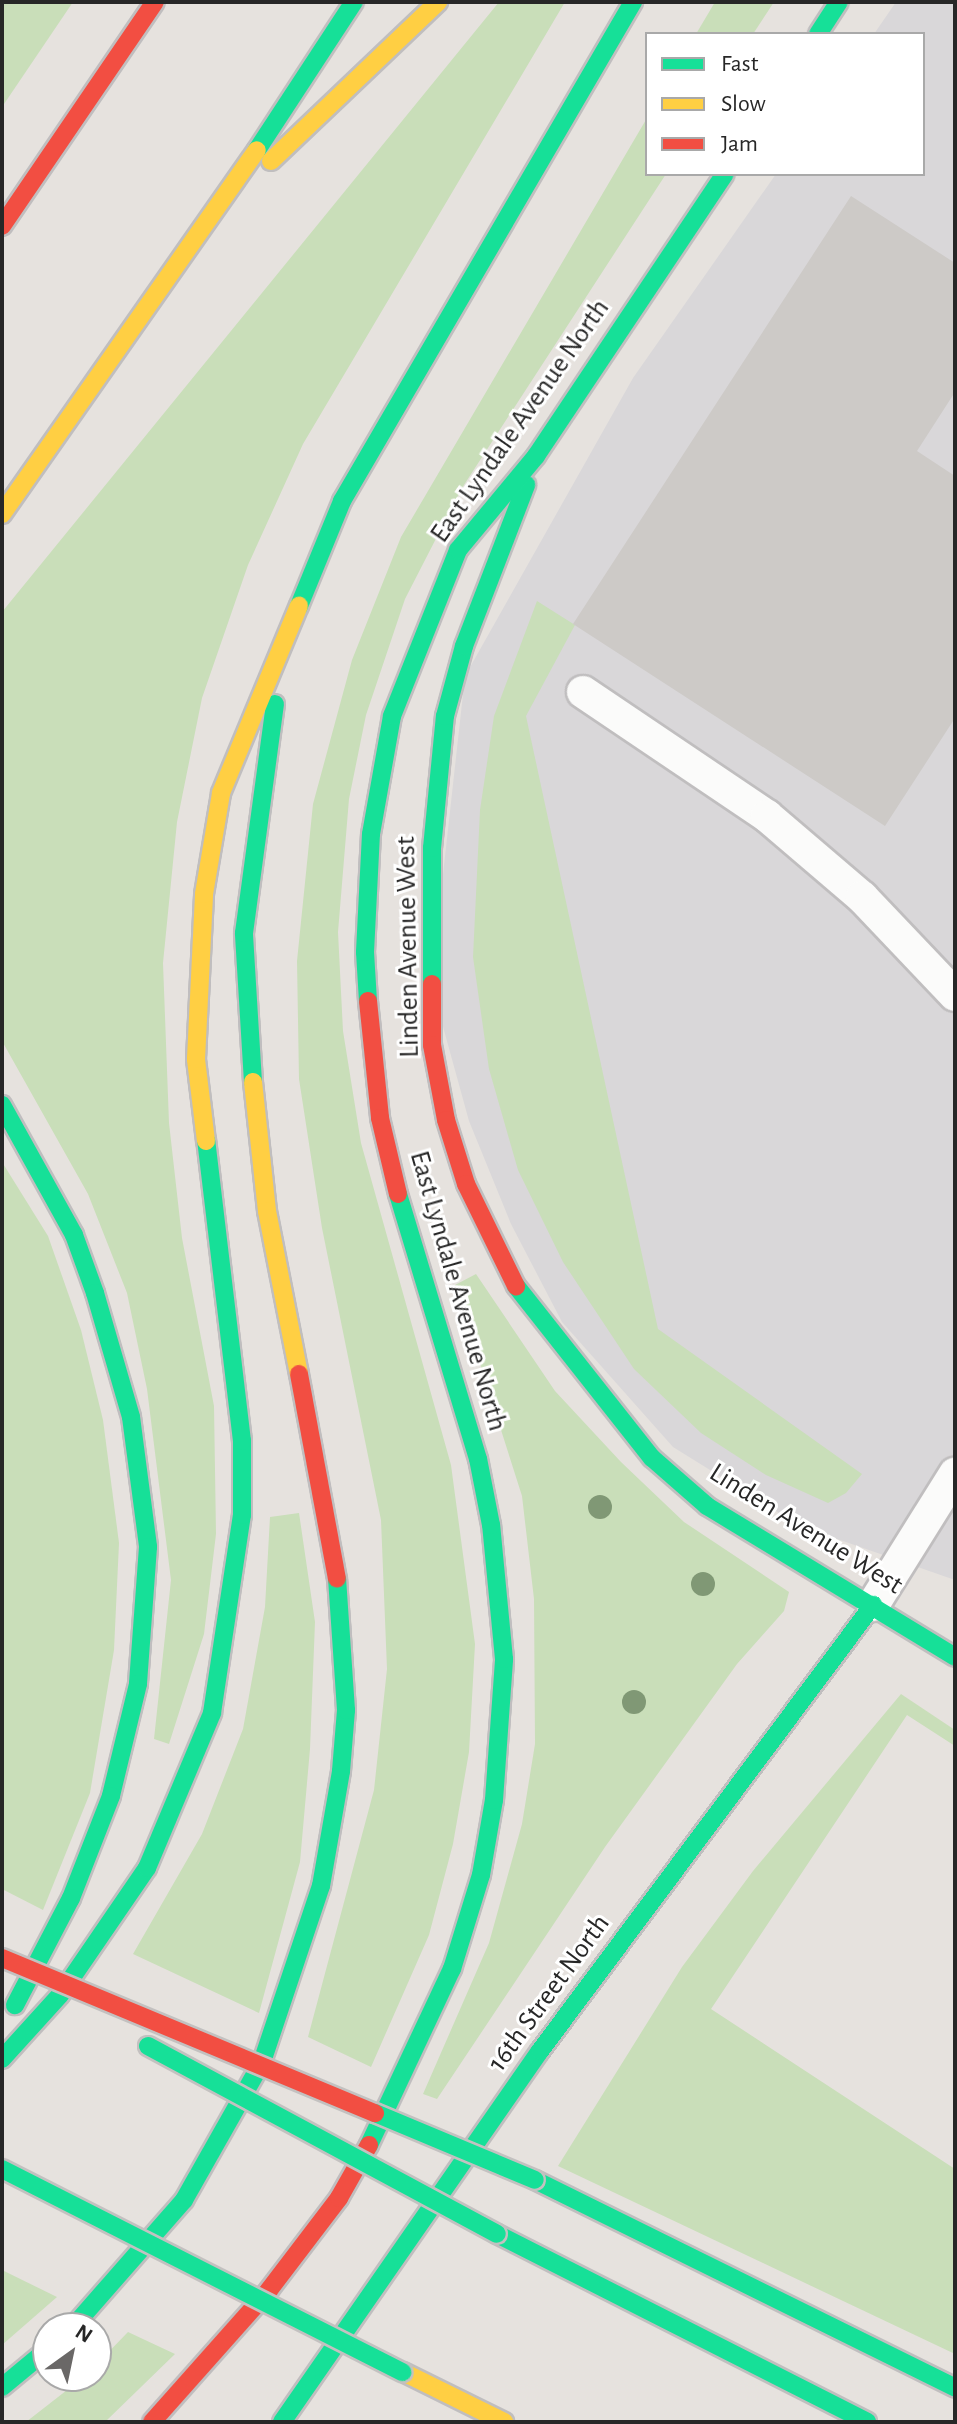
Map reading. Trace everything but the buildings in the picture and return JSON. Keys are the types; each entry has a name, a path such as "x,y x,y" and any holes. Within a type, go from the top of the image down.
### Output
{"main road":[{"path":"2,226 155,2"},
{"path":"2,514 217,212 354,2"},
{"path":"217,212 438,2"},
{"path":"2,2059 60,1995 147,1868 198,1753 225,1653 242,1515 242,1441 196,1059 204,894 221,793 342,501 633,2"},
{"path":"819,32 838,5"},
{"name":"East Lyndale Avenue North","path":"152,2422 269,2290 339,2198 422,2041 481,1875 502,1722 499,1585 478,1459 380,1118 365,952 371,834 392,716 458,550 536,456 724,176"},
{"name":"Linden Avenue West","path":"536,456 464,646 445,716 432,848 432,1045 446,1120 495,1251 530,1309 611,1413 707,1506 955,1657"},
{"path":"86,2312 184,2200 223,2139 262,2062 321,1886 341,1771 346,1710 335,1557 267,1211 245,1014 244,933 283,642"},
{"path":"2,1105 47,1180 95,1293 131,1417 148,1560 138,1684 111,1796 71,1898 2,2032"},
{"name":"16th Street North","path":"282,2422 540,2051 873,1605"},
{"path":"2,1958 535,2180 955,2388"},
{"path":"2,1967 497,2234 867,2422"},
{"path":"2,2169 504,2422"},
{"path":"2,2387 32,2362"},
{"path":"410,2375 459,2422"}],"lane":[{"path":"583,692 767,816 862,897 955,995"},
{"path":"873,1605 955,1474"}],"shaded area":[{"path":"896,2 955,2 955,1580 800,1526 673,1447 562,1322 511,1224 469,1121 431,983 465,676 633,378 775,176 925,176 925,32 875,32"}],"green space":[{"path":"2,2 73,2 2,107"},
{"path":"499,2 565,2 303,444 248,565 202,698 177,822 163,963 169,1123 182,1238 214,1406 216,1534 204,1634 169,1744 154,1739 171,1580 147,1389 127,1293 88,1194 2,1041 2,612"},
{"path":"715,2 774,2 754,32 697,32"},
{"path":"645,121 645,176 665,176 462,488 405,599 366,715 349,799 338,932 343,1031 361,1143 451,1465 475,1644 469,1752 453,1844 429,1935 371,2067 308,2037 374,1790 387,1669 381,1520 322,1228 299,1079 297,961 313,804 352,660 401,537"},
{"path":"537,601 575,625 526,716 658,1329 862,1474 846,1493 828,1503 766,1475 701,1433 634,1369 563,1262 518,1170 489,1069 473,957 480,810 494,716"},
{"path":"2,1162 48,1236 81,1330 103,1420 119,1543 114,1650 90,1793 43,1910 2,1889"},
{"path":"476,1274 555,1391 621,1462 684,1522 789,1592 784,1611 737,1664 605,1847 437,2099 423,2094 489,1943 522,1824 535,1744 534,1599 522,1496 455,1285"},
{"path":"299,1513 315,1622 310,1749 300,1862 259,2013 133,1954 202,1834 243,1729 265,1607 270,1517"},
{"path":"901,1694 955,1730 955,1746 907,1715 711,2009 955,2169 955,2354 558,2166 682,1967 753,1871"},
{"path":"2,2270 57,2297 40,2312 32,2312 32,2319 2,2345"},
{"path":"128,2332 175,2354 105,2422 26,2422 64,2392 112,2392 112,2348"}],"traffic: fast":[{"path":"257,150 354,2"},
{"path":"299,606 342,501 633,2"},
{"path":"819,32 839,2"},
{"path":"368,1001 365,952 371,834 392,716 458,550 536,456 724,176"},
{"path":"432,984 432,848 445,716 464,646 526,485"},
{"path":"253,1082 244,933 275,704"},
{"path":"2,1105 74,1235 95,1293 131,1417 148,1547 138,1684 111,1796 71,1898 15,2005"},
{"path":"2,2059 60,1995 147,1868 212,1713 242,1515 242,1441 206,1141"},
{"path":"369,2145 452,1969 481,1875 494,1800 504,1659 491,1525 478,1459 398,1194"},
{"path":"516,1286 652,1458 707,1506 955,1657"},
{"path":"86,2312 184,2200 262,2062 321,1886 341,1771 346,1710 337,1579"},
{"path":"282,2422 540,2051 873,1605"},
{"path":"148,2046 497,2234"},
{"path":"375,2113 535,2180"},
{"path":"2,2169 403,2372"},
{"path":"535,2180 955,2388"},
{"path":"497,2234 867,2422"},
{"path":"2,2387 32,2362"}],"traffic: slow":[{"path":"271,161 438,2"},
{"path":"2,514 257,150"},
{"path":"206,1141 196,1059 204,894 221,793 299,606"},
{"path":"253,1082 267,1211 299,1374"},
{"path":"403,2372 504,2422"}],"traffic: jam":[{"path":"2,226 155,2"},
{"path":"432,984 432,1045 446,1120 466,1184 516,1286"},
{"path":"368,1001 380,1118 398,1194"},
{"path":"299,1374 337,1579"},
{"path":"2,1958 375,2113"},
{"path":"152,2422 269,2290 339,2198 369,2145"}]}
